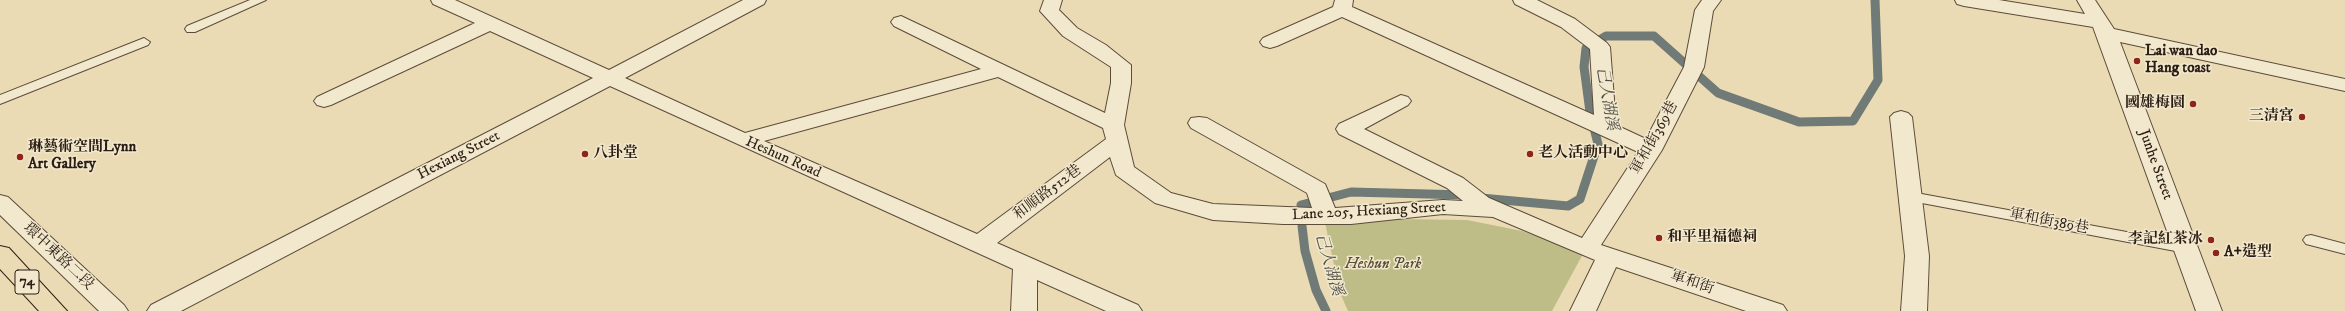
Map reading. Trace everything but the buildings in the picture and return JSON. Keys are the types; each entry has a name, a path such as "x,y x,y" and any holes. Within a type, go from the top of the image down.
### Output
{"highway":[{"name":"74","path":"0,254 54,311"}],"street":[{"name":"Heshun Road","path":"440,0 608,79 743,140 1129,311"},
{"name":"Hexiang Street","path":"160,311 608,79 757,0"},
{"name":"Lane 205, Hexiang Street","path":"1053,0 1049,11 1070,32 1100,49 1122,66 1115,133 1124,170 1163,198 1213,212 1283,216 1325,215 1443,207 1489,207 1598,252"},
{"path":"1522,0 1568,23 1600,47 1606,128"},
{"name":"軍和街369巷","path":"1583,311 1598,252 1690,74 1704,10 1712,0"},
{"path":"1964,0 2103,27 2345,85"},
{"name":"Junhe Street","path":"2086,0 2103,27 2209,311"},
{"path":"1270,42 1343,5 1651,150"},
{"path":"901,22 1000,70 1115,133"},
{"path":"324,101 489,24"},
{"path":"743,140 1000,70"},
{"path":"1400,101 1347,129 1455,183 1489,207"},
{"path":"1901,116 1912,197 1917,256 1914,311"},
{"path":"1199,123 1317,189 1325,215"},
{"name":"和順路512巷","path":"979,245 1115,133"},
{"name":"環中東路二段","path":"0,202 115,311"},
{"name":"軍和街","path":"1598,252 1774,311"},
{"path":"1024,311 1025,265"}],"lane":[{"path":"191,29 260,0"},
{"path":"0,100 144,42"},
{"name":"軍和街389巷","path":"1912,197 2186,248"},
{"path":"2311,240 2345,249"}],"green space":[{"name":"Heshun Park","path":"1324,218 1467,220 1522,231 1584,252 1552,311 1348,311 1340,293"}],"waterway":[{"name":"己人湖溪","path":"1481,198 1568,206 1580,199 1598,144 1590,112 1584,67 1586,48 1606,36 1654,36 1718,93 1799,122 1853,121 1878,80 1875,0"},
{"name":"己人湖溪","path":"1301,205 1351,192 1466,195"},
{"name":"己人湖溪","path":"1302,226 1305,251 1316,290 1326,311"}],"place":[{"name":"Lai wan dao Hang toast","path":"2137,61"},
{"name":"國雄梅園","path":"2193,104"},
{"name":"三清宮","path":"2302,117"},
{"name":"八卦堂","path":"585,154"},
{"name":"老人活動中心","path":"1530,154"},
{"name":"琳藝術空間Lynn Art Gallery","path":"20,157"},
{"name":"和平里福德祠","path":"1659,238"},
{"name":"李記紅茶冰","path":"2211,240"},
{"name":"A+造型","path":"2216,253"}]}
